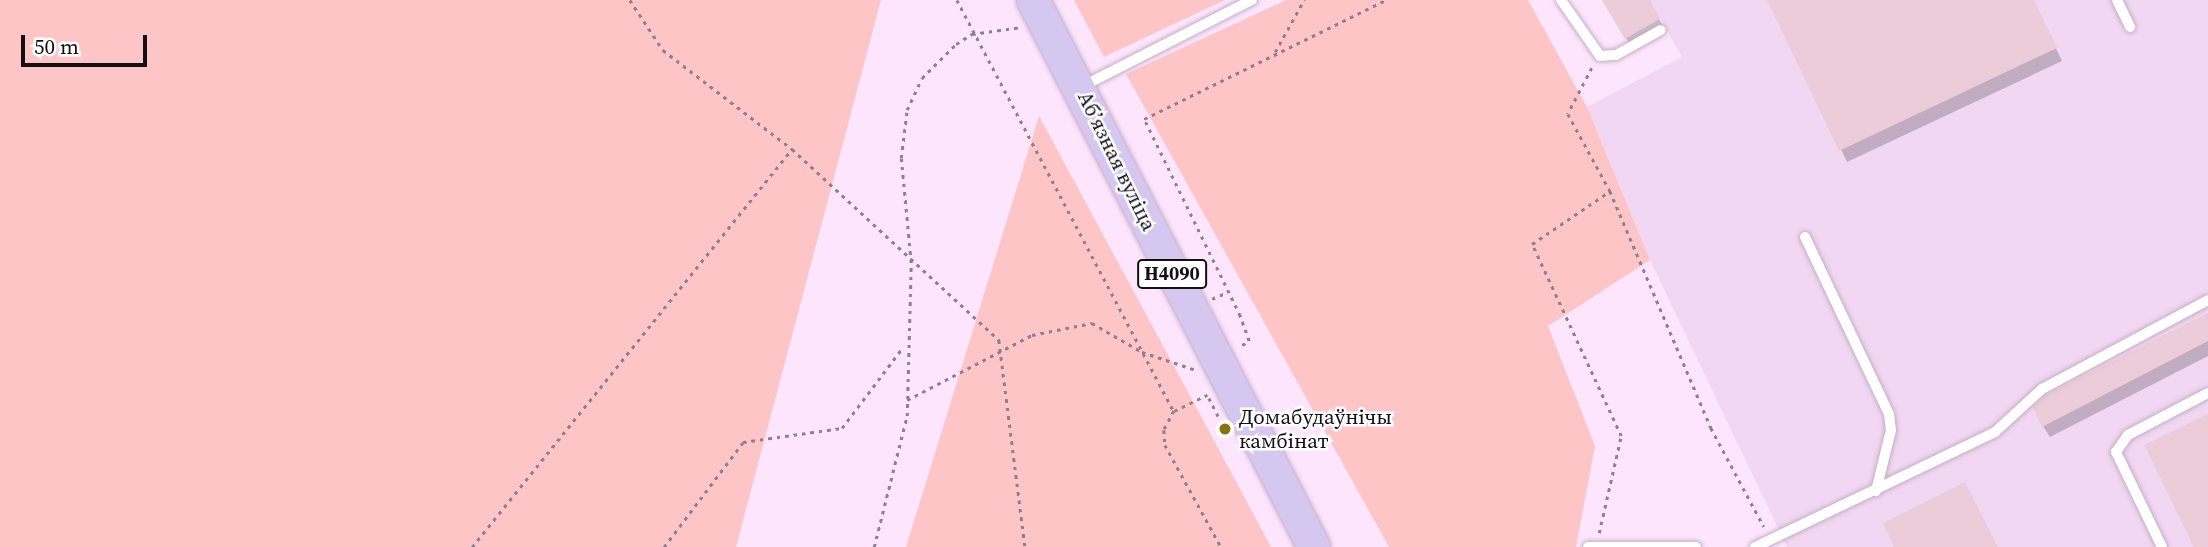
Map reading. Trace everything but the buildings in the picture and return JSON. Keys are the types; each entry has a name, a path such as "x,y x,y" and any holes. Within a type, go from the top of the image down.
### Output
{"main road":[{"name":"Абʼязная вуліца","path":"1040,13 1081,88 1314,547"}],"lane":[{"path":"1081,88 1252,0"},
{"path":"1561,0 1600,56 1616,55 1661,30"},
{"path":"2117,0 2130,27"},
{"path":"1805,237 1889,414 1891,430 1876,491"},
{"path":"1755,547 1772,543 1995,432 2042,389 2208,300"},
{"path":"2162,547 2116,452 2128,435 2208,393"},
{"path":"1592,545 1696,547"}],"path":[{"path":"630,0 663,50 792,149 911,263 999,340 1025,547"},
{"path":"957,0 972,34 1174,411"},
{"path":"1273,54 1304,0"},
{"path":"1242,345 1249,341 1240,316 1144,119 1386,0"},
{"path":"874,547 907,400 904,346 911,263 901,158 906,110 922,78 972,34 1040,13"},
{"path":"1600,56 1568,114 1610,191 1711,428 1772,543"},
{"path":"472,547 792,149"},
{"path":"1592,545 1621,436 1532,244 1610,191"},
{"path":"907,400 1001,356 1032,335 1092,323 1142,352 1196,370"},
{"path":"664,547 743,442 842,429 904,346"},
{"path":"1207,395 1174,411 1164,430 1165,445 1221,547"}],"shaded area":[{"path":"0,0 881,0 736,547 0,547"},
{"path":"1074,0 1225,0 1104,57 1107,63"},
{"path":"1286,0 1528,0 1587,107 1650,260 1548,326 1595,446 1576,547 1389,547 1126,74"},
{"path":"1602,0 2208,0 2208,547 1787,547 1650,260 1587,107 1682,57 1660,19 1625,39"},
{"path":"1039,116 1195,405 1271,547 906,547"}],"place":[{"name":"Домабудаўнічы камбінат","path":"1225,429"}]}
